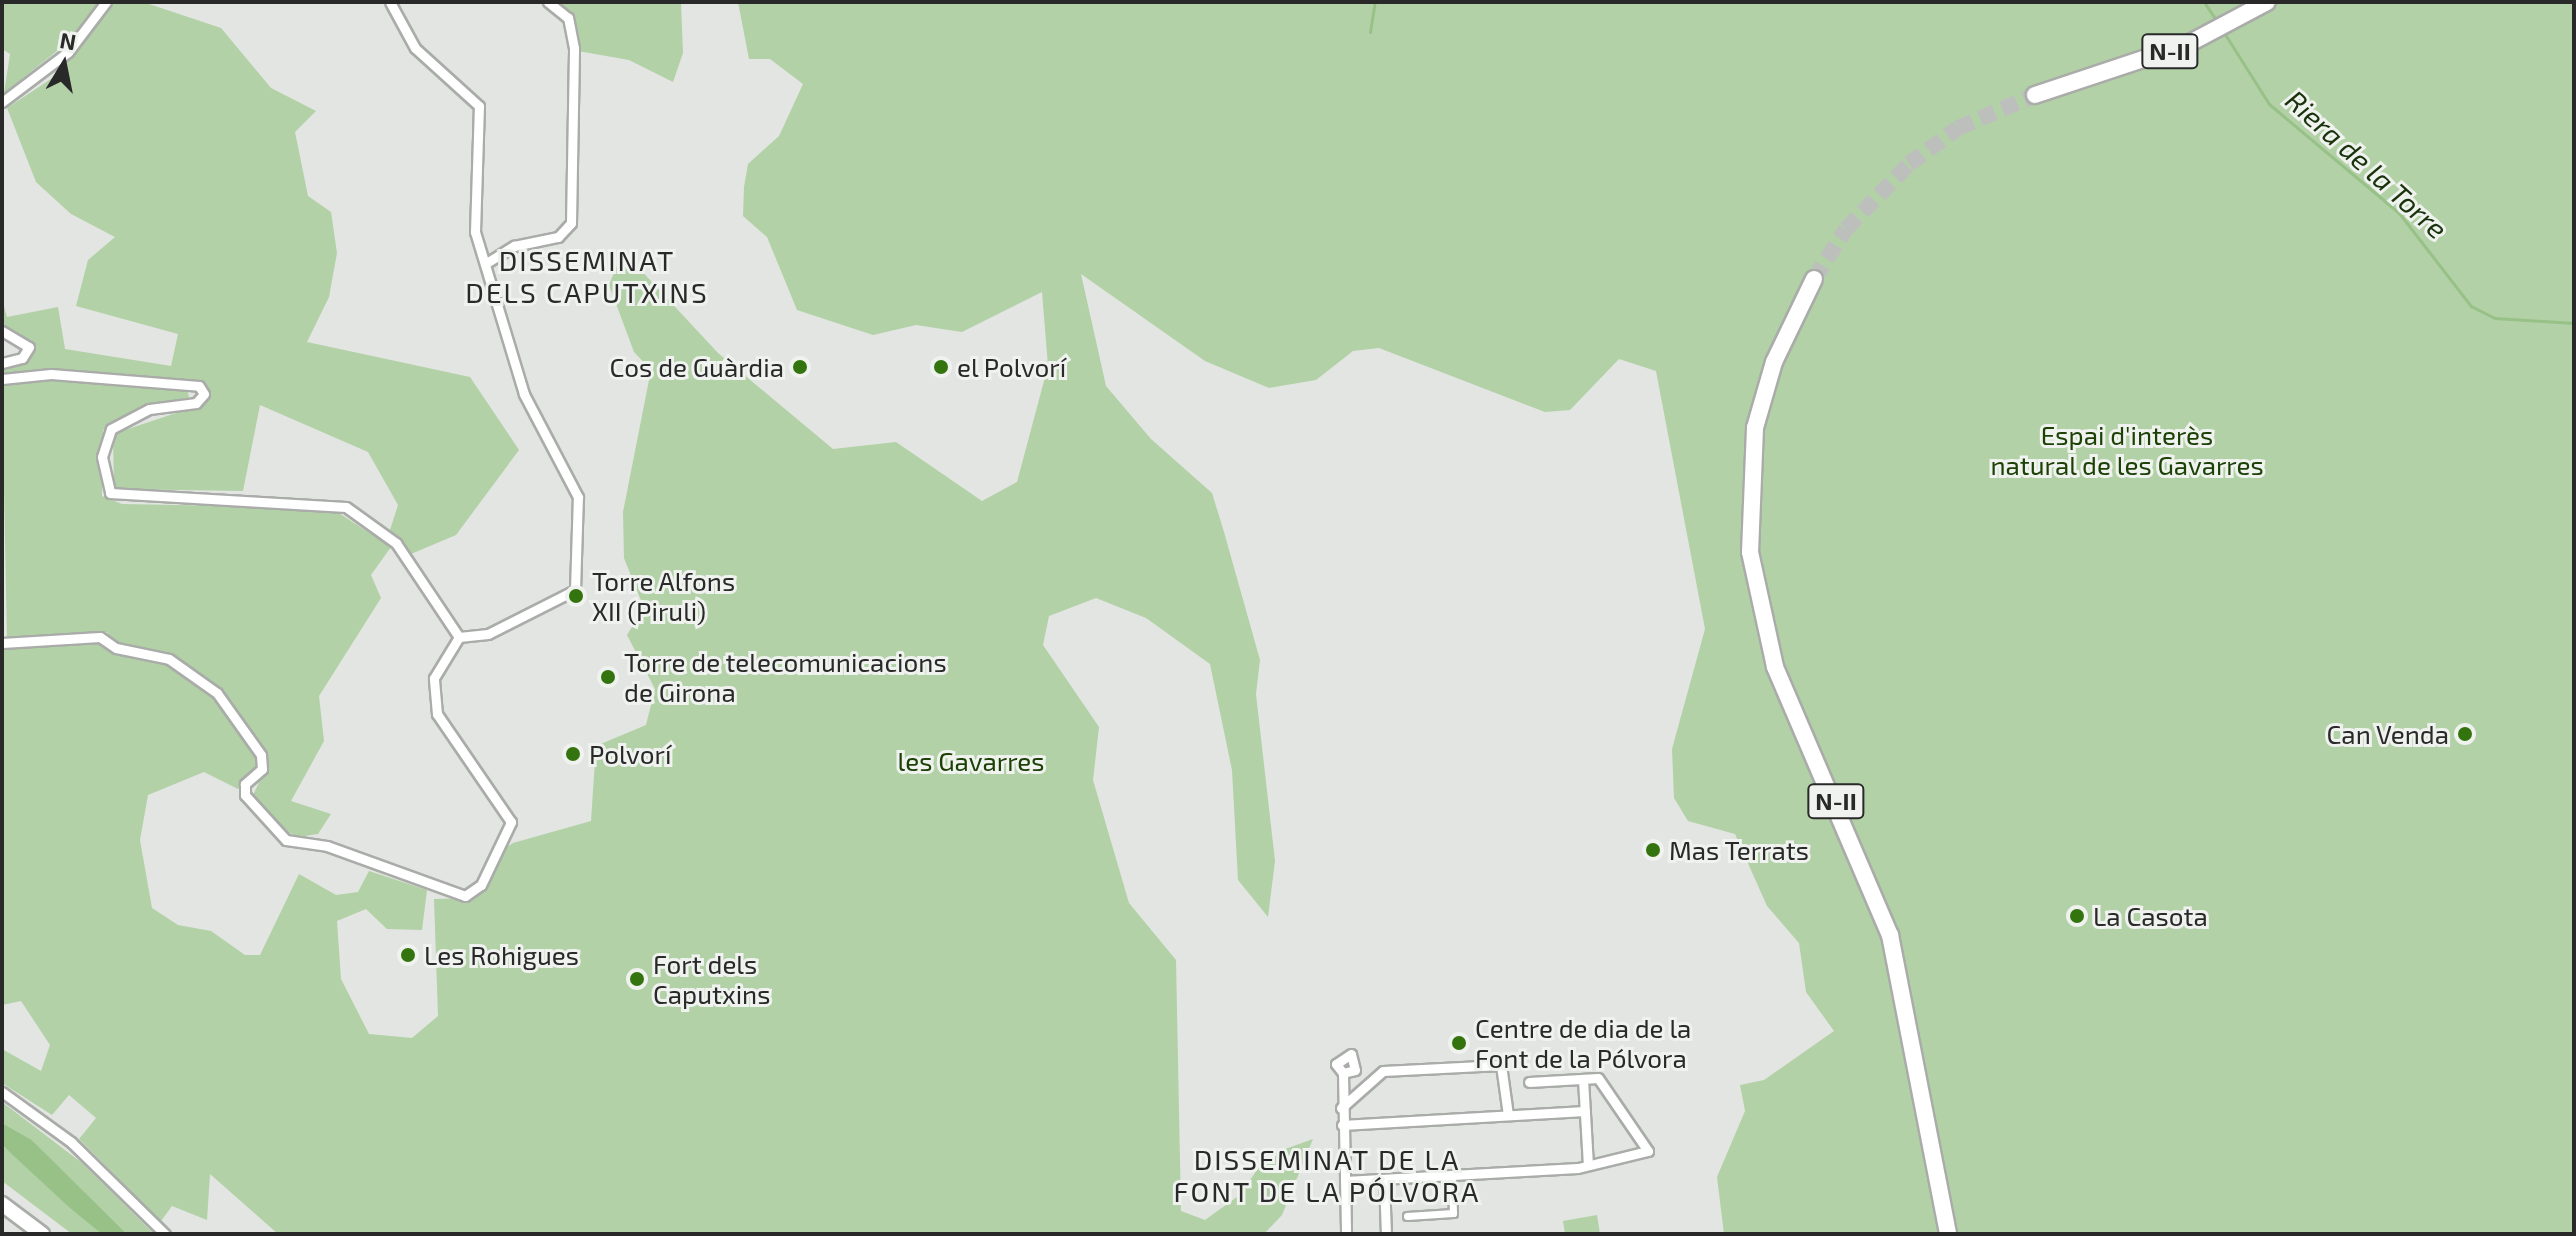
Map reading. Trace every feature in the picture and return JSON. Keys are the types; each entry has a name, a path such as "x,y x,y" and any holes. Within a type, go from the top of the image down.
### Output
{"highway":[{"name":"N-II","path":"2035,95 2188,44 2267,2"},
{"name":"N-II","path":"1814,279 1760,409 1748,494 1750,552 1775,667 1861,855 1890,935 1948,1234"}],"main road":[{"path":"2,1204 42,1234"}],"street":[{"path":"2,102 68,52 106,2"},
{"path":"390,2 415,48 479,106 474,224 488,262 524,394 579,500 575,590 488,634 459,637"},
{"path":"488,262 514,246 558,237 571,223 574,48 568,18 548,2"},
{"path":"2,331 29,347 22,358 2,363"},
{"path":"2,379 51,374 199,386 204,394 196,403 149,409 111,429 102,457 110,493 346,507 396,543 459,637"},
{"path":"2,643 38,646 100,637 169,659 217,693 261,755 262,769 245,784 245,795 286,840 327,846 465,896 481,885 511,822 437,714 434,678 459,637"},
{"path":"1341,1108 1383,1071 1501,1065 1508,1115"},
{"path":"1343,1073 1341,1108 1346,1234"},
{"path":"1345,1181 1588,1165 1648,1151 1598,1078 1529,1082"},
{"path":"1583,1079 1588,1165"},
{"path":"2,1092 71,1142 165,1234"},
{"path":"1342,1125 1585,1111"},
{"path":"1407,1216 1453,1213 1452,1175"},
{"path":"1384,1180 1386,1234"}],"green space":[{"path":"2,2 99,2 72,39 4,93 10,54 2,49"},
{"path":"115,2 143,2 221,28 271,88 316,111 295,132 308,196 331,212 337,253 329,297 307,342 470,377 519,450 456,535 411,554 390,530 398,505 368,452 260,405 243,491 114,489 113,434 206,403 202,383 58,369 2,374 2,367 28,361 33,353 31,340 3,326 2,299 7,317 58,307 65,349 171,366 178,334 76,306 88,260 115,237 71,214 36,182 7,108 57,75"},
{"path":"553,2 681,2 683,53 673,82 629,60 578,51 575,31"},
{"name":"Espai d'interès natural de les Gavarres","path":"738,2 2574,2 2574,1234 1724,1234 1717,1177 1745,1111 1740,1085 1764,1080 1834,1031 1806,992 1799,943 1767,906 1735,834 1688,821 1674,798 1672,749 1705,629 1656,371 1619,359 1570,410 1545,412 1379,348 1353,351 1316,380 1269,388 1205,361 1081,274 1106,386 1151,439 1212,493 1224,532 1260,660 1256,694 1275,861 1268,917 1238,880 1232,770 1210,664 1146,618 1096,598 1049,616 1043,645 1099,727 1093,780 1129,903 1176,960 1181,1211 1205,1220 1241,1194 1266,1156 1313,1139 1282,1215 1264,1234 278,1234 210,1174 207,1220 172,1206 161,1221 79,1139 96,1118 69,1095 52,1115 2,1083 2,1049 41,1071 50,1045 21,1001 2,1005 2,646 94,643 168,663 213,694 257,754 260,764 238,789 204,772 148,795 140,840 152,908 178,925 211,931 245,955 260,955 299,874 336,895 358,892 369,871 427,890 422,930 387,929 366,909 337,921 341,979 369,1034 412,1038 438,1016 434,899 471,898 483,892 494,856 513,843 591,821 596,746 646,725 655,689 627,635 644,608 624,558 623,512 651,370 634,352 609,285 623,251 718,353 833,449 896,442 982,501 1017,482 1048,366 1042,292 962,332 916,325 873,335 797,310 767,237 743,216 748,164 779,136 803,84 770,59 749,59"},
{"path":"47,378 188,390 189,400 145,406 103,430 102,496 122,504 331,508 391,547 371,575 381,598 319,696 324,741 291,801 331,814 318,834 298,837 282,829 253,795 269,762 219,690 169,654 114,642 107,632 7,641 2,385"},
{"path":"2,1102 82,1163 154,1234 127,1234 32,1140 2,1123"},
{"path":"2,1146 25,1163 102,1234 72,1234 2,1181"},
{"path":"1597,1215 1600,1234 1565,1234 1563,1221"}],"shaded area":[{"path":"2,1123 32,1140 127,1234 102,1234 70,1208 2,1145"}],"waterway":[{"path":"1370,32 1375,2"},
{"name":"Riera de la Torre","path":"2204,2 2217,21"},
{"name":"Riera de la Torre","path":"2223,31 2269,104 2399,213 2471,306 2495,318 2574,323"}],"tunnel":[{"path":"1814,279 1846,229 1909,164 1958,128 2035,95"}],"place":[{"name":"Cos de Guàrdia","path":"800,367"},
{"name":"el Polvorí","path":"941,367"},
{"name":"Torre Alfons XII (Piruli)","path":"576,596"},
{"name":"Torre de telecomunicacions de Girona","path":"608,677"},
{"name":"Can Venda","path":"2465,734"},
{"name":"Polvorí","path":"573,754"},
{"name":"Mas Terrats","path":"1653,850"},
{"name":"La Casota","path":"2077,916"},
{"name":"Les Rohigues","path":"408,955"},
{"name":"Fort dels Caputxins","path":"637,979"},
{"name":"Centre de dia de la Font de la Pólvora","path":"1459,1043"}],"district":[{"name":"DISSEMINAT DELS CAPUTXINS","path":"587,276"},
{"name":"DISSEMINAT DE LA FONT DE LA PÓLVORA","path":"1327,1175"}],"park label":[{"name":"les Gavarres","path":"971,761"}]}
